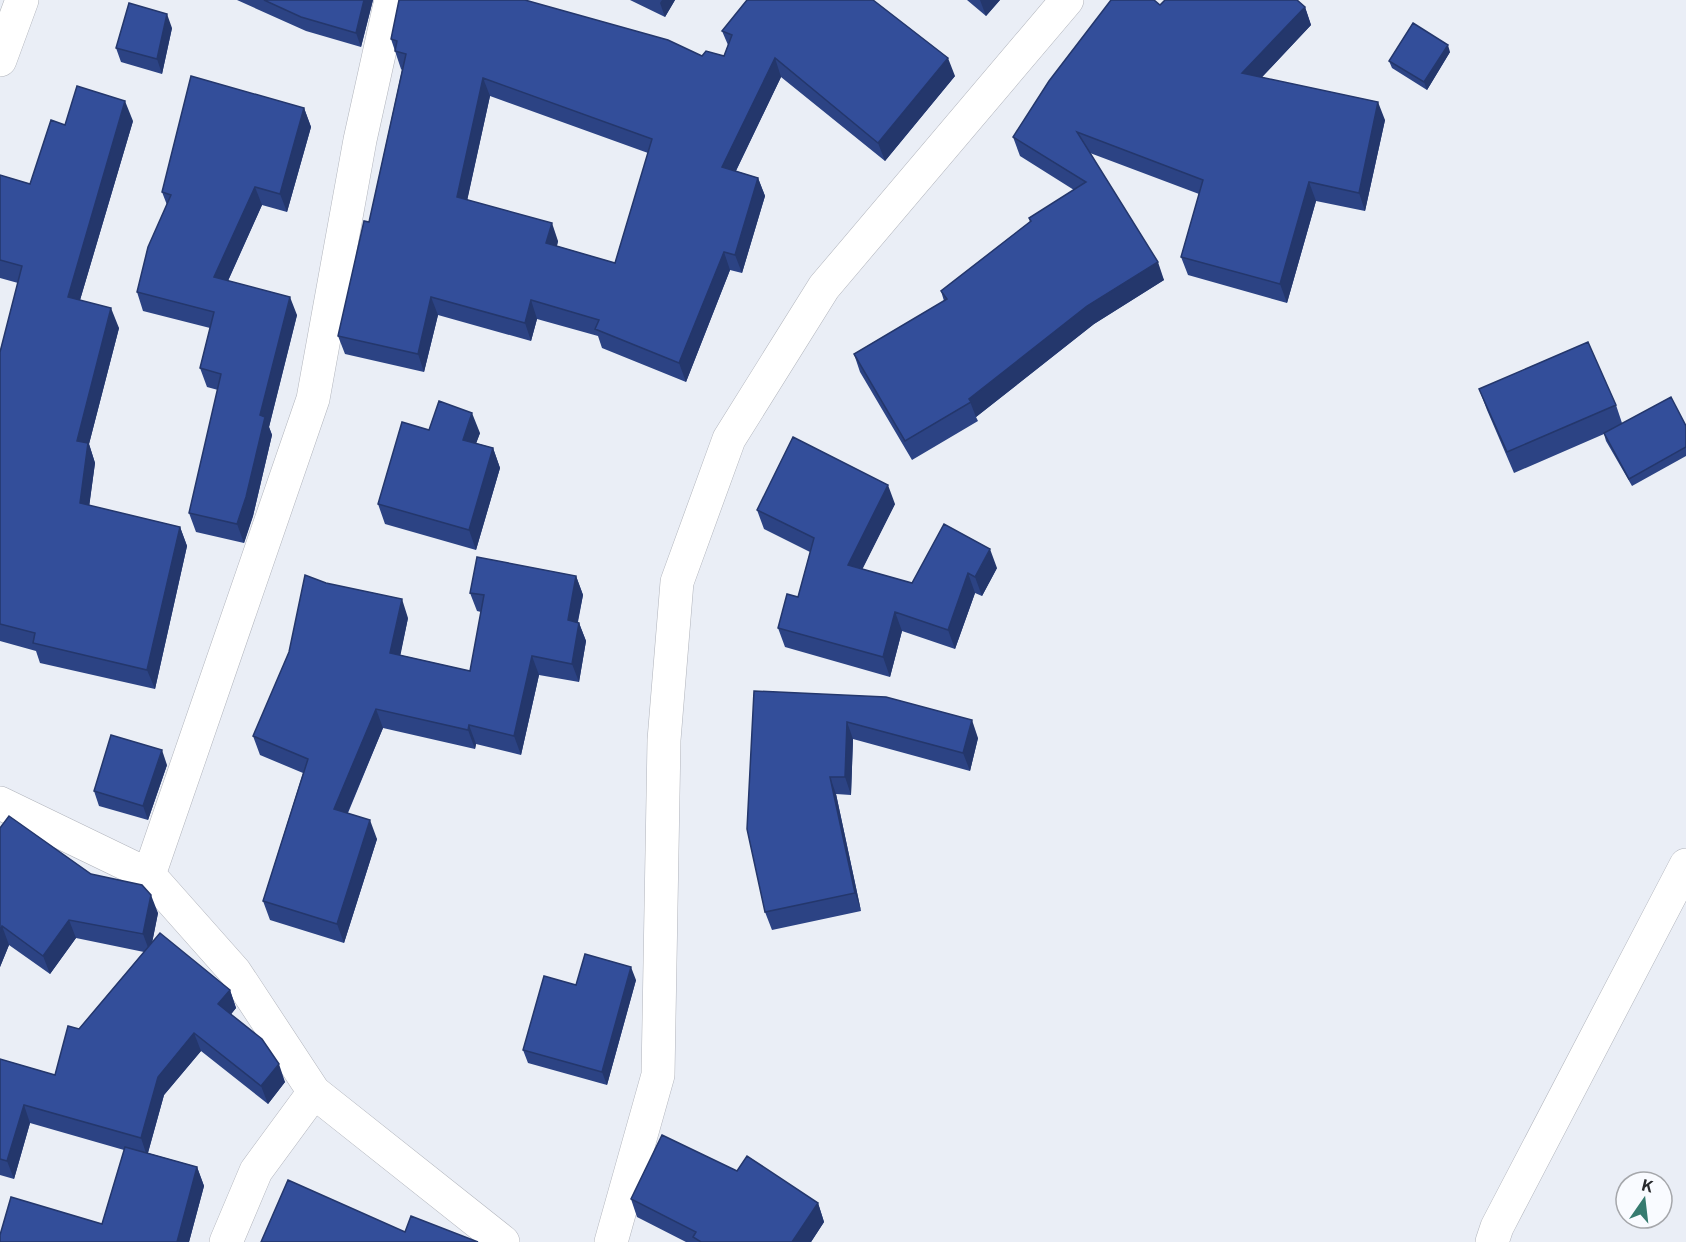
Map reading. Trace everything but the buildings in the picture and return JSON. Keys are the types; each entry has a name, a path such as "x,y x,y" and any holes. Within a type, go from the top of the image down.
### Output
{"street":[{"path":"0,60 22,0"},
{"path":"149,875 313,399 360,140 391,0"},
{"path":"611,1242 658,1075 664,740 677,582 729,439 824,287 1067,0"},
{"path":"0,803 149,875 235,972 314,1092 502,1242"},
{"path":"1492,1242 1497,1227 1686,865"},
{"path":"226,1242 256,1171 314,1092"}]}
